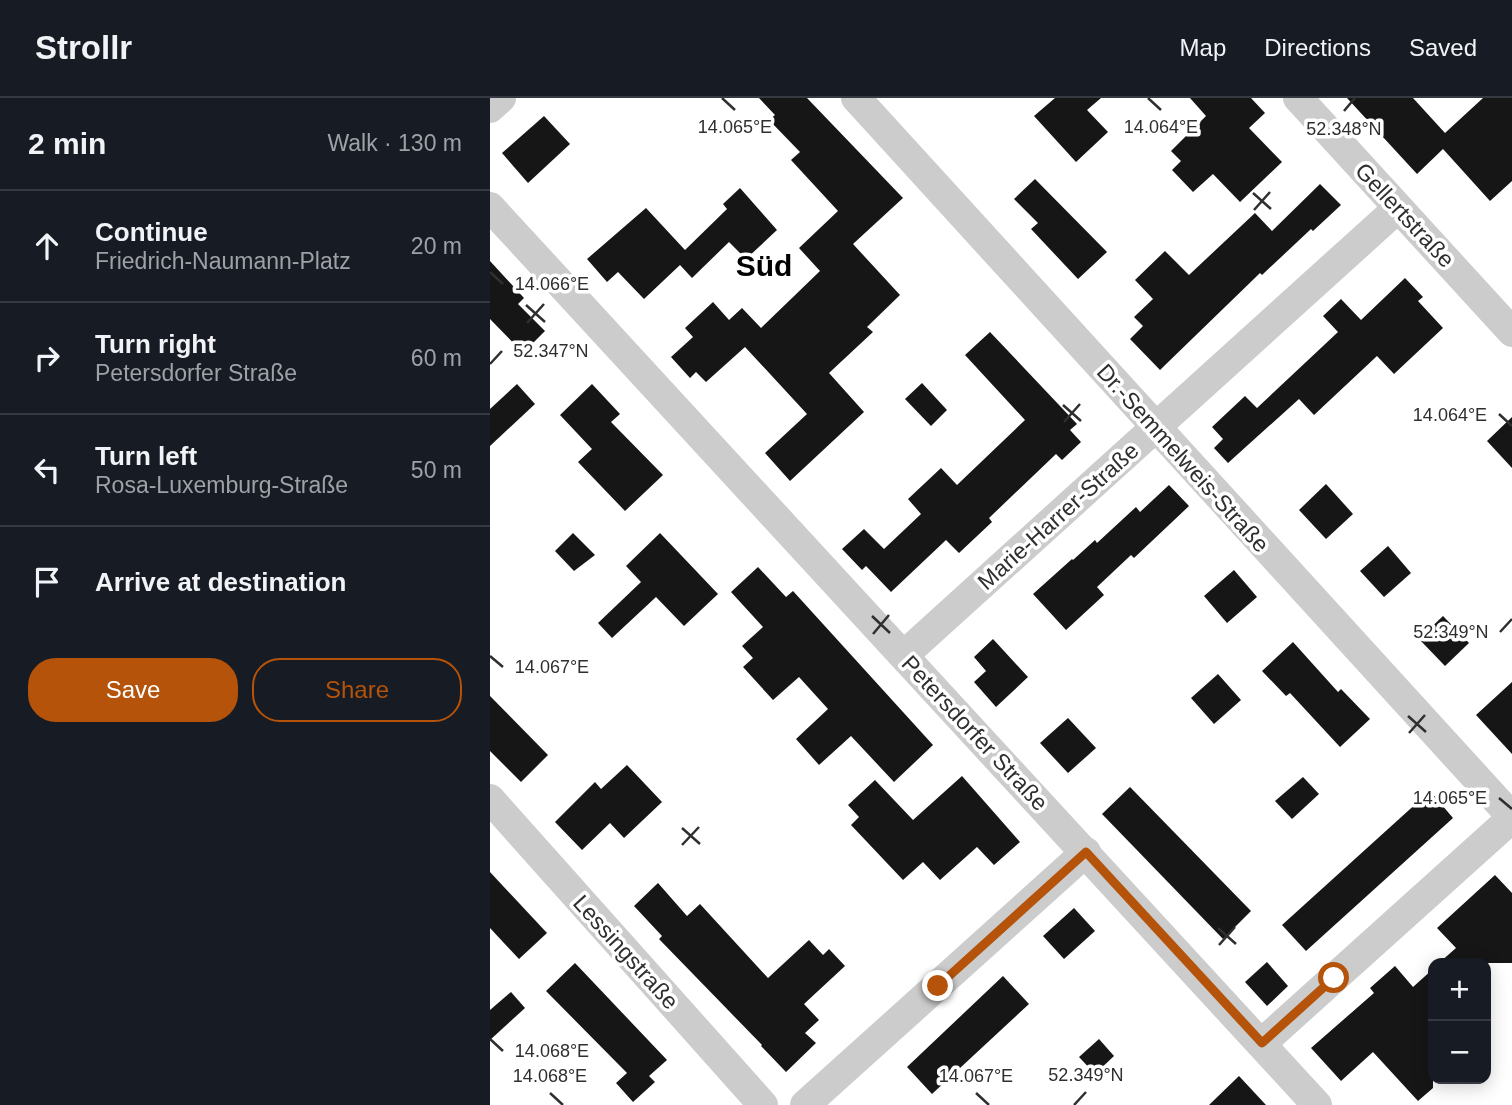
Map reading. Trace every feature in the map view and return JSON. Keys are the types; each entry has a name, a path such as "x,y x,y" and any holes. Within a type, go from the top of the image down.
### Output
{"street":[{"path":"490,108 501,98"},
{"name":"Dr.-Semmelweis-Straße","path":"856,98 1512,817"},
{"name":"Gellertstraße","path":"1298,98 1512,331"},
{"name":"Petersdorfer Straße","path":"490,207 1317,1105"},
{"name":"Marie-Harrer-Straße","path":"904,656 1398,208"},
{"name":"Lessingstraße","path":"490,799 763,1105"},
{"path":"1262,1043 1512,817"},
{"path":"805,1105 1086,852"}],"building":[{"path":"759,98 807,98 903,198 853,244 900,295 867,327 873,332 829,373 864,412 790,481 765,453 807,414 745,347 706,382 696,372 690,378 671,357 693,337 685,328 713,302 729,320 742,308 761,328 820,271 799,248 838,211 791,160 800,152 769,120 775,115"},
{"path":"1055,98 1101,98 1087,110 1108,132 1076,162 1034,116"},
{"path":"1190,98 1251,98 1265,113 1249,128 1282,162 1240,202 1213,174 1193,192 1172,170 1181,161 1171,151 1206,116"},
{"path":"1347,98 1413,98 1445,133 1483,98 1512,98 1512,181 1490,201 1443,149 1417,174"},
{"path":"544,116 570,144 528,183 502,153"},
{"path":"1035,179 1107,252 1078,279 1031,229 1038,223 1014,199"},
{"path":"1320,184 1341,205 1262,275 1260,273 1160,370 1130,339 1143,326 1134,317 1153,299 1135,280 1165,251 1189,275 1255,213 1272,231"},
{"path":"740,188 777,230 746,259 729,242 692,278 680,265 644,299 618,272 607,282 587,259 646,208 685,250 727,209 723,204"},
{"path":"490,261 524,298 518,304 545,331 523,353 490,319"},
{"path":"1405,278 1423,297 1418,301 1443,328 1394,374 1377,356 1314,415 1299,399 1228,463 1214,448 1223,439 1212,427 1245,396 1257,408 1338,332 1323,316 1341,299 1361,320"},
{"path":"990,332 1077,424 1070,430 1081,442 1062,460 1056,454 989,518 992,522 959,553 946,540 891,592 866,566 862,570 842,549 864,529 884,549 921,514 908,499 941,468 957,485 1025,420 965,355"},
{"path":"922,383 947,410 931,426 905,399"},
{"path":"517,384 535,404 490,446 490,409"},
{"path":"592,384 620,414 611,422 663,475 625,511 578,462 592,449 560,415"},
{"path":"1512,417 1512,468 1487,441"},
{"path":"1326,484 1353,514 1326,539 1299,510"},
{"path":"1169,485 1189,506 1134,558 1131,555 1097,587 1104,595 1066,630 1033,594 1095,540 1097,543 1136,507 1140,512"},
{"path":"573,533 595,555 574,571 555,551"},
{"path":"660,533 718,594 684,626 656,597 612,638 598,623 641,582 626,566"},
{"path":"1388,546 1411,573 1384,597 1360,571"},
{"path":"758,567 786,597 793,591 933,745 894,782 851,736 819,765 796,739 828,709 799,677 773,700 743,667 753,658 742,646 763,627 731,592"},
{"path":"1234,570 1257,597 1227,623 1204,596"},
{"path":"1443,616 1469,643 1445,666 1419,639"},
{"path":"993,639 1028,677 996,707 974,682 986,671 974,657"},
{"path":"1293,642 1338,692 1341,689 1370,719 1340,747 1290,693 1286,696 1262,671"},
{"path":"1218,674 1241,700 1214,724 1191,698"},
{"path":"1512,682 1512,754 1476,715"},
{"path":"490,696 548,755 521,782 490,751"},
{"path":"1068,718 1096,748 1068,773 1040,743"},
{"path":"627,765 662,802 624,838 610,823 582,850 555,822 595,782 601,789"},
{"path":"962,776 1020,842 994,865 977,847 940,880 923,862 903,880 851,825 859,817 848,805 875,780 913,820"},
{"path":"1303,777 1319,794 1292,819 1275,801"},
{"path":"1130,787 1251,911 1223,939 1102,814"},
{"path":"1430,791 1453,818 1306,951 1282,925"},
{"path":"490,872 547,933 519,959 490,928"},
{"path":"1495,875 1512,893 1512,963 1491,963 1491,958 1445,958 1456,948 1437,928"},
{"path":"658,883 687,916 700,904 768,978 809,940 823,955 829,949 845,966 804,1004 819,1020 805,1033 816,1043 786,1072 659,939 662,936 634,906"},
{"path":"1074,908 1095,931 1064,959 1043,936"},
{"path":"1267,962 1288,986 1267,1006 1245,982"},
{"path":"575,963 667,1060 649,1076 655,1082 633,1102 616,1083 627,1073 546,991"},
{"path":"1395,966 1413,987 1428,974 1428,1084 1433,1084 1433,1088 1418,1101 1373,1052 1341,1081 1311,1048 1374,993 1370,988"},
{"path":"1003,976 1029,1004 932,1094 907,1067"},
{"path":"511,992 525,1008 490,1040 490,1010"},
{"path":"1099,1039 1114,1056 1095,1074 1079,1057"},
{"path":"1239,1076 1266,1105 1209,1105"}],"district":[{"name":"Süd","path":"764,266"}],"route":[{"path":"938,986 1086,852 1262,1043 1334,978"}]}
